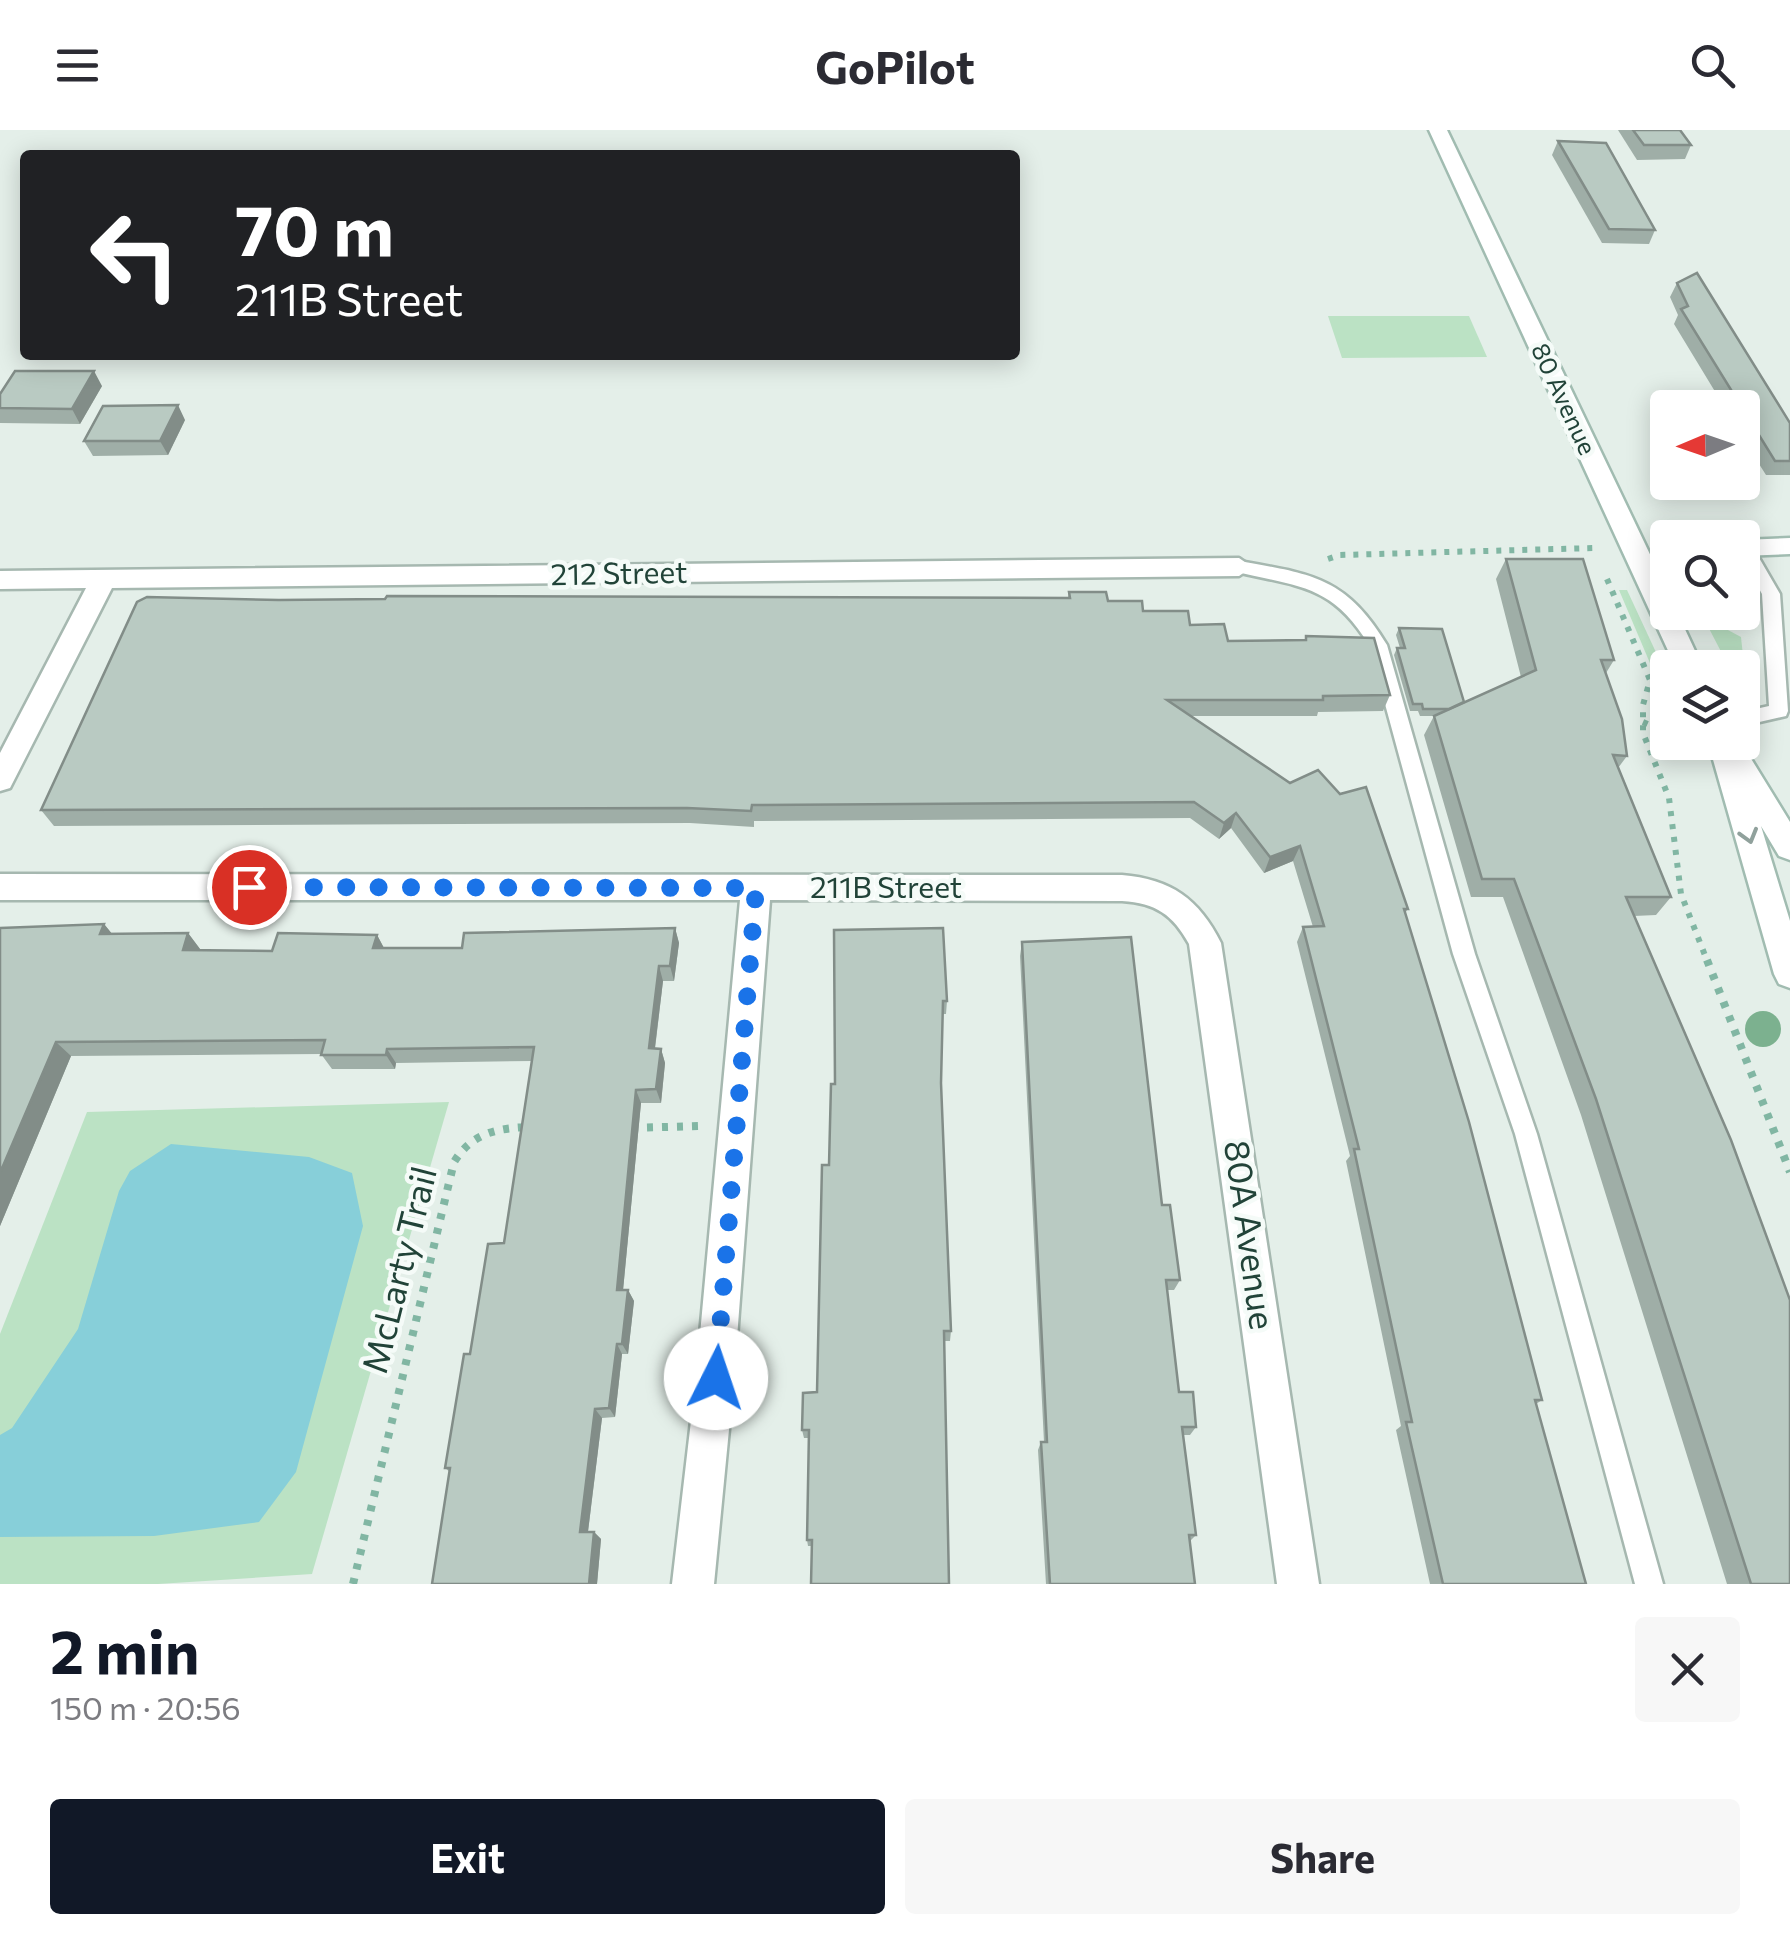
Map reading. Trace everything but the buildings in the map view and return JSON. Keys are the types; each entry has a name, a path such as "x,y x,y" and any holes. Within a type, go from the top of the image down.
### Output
{"street":[{"name":"80 Avenue","path":"1438,130 1682,650"},
{"path":"1760,547 1790,546"},
{"path":"1636,552 1650,551"},
{"name":"212 Street","path":"0,580 1239,567"},
{"path":"0,780 104,580"},
{"path":"1729,760 1790,974"},
{"path":"1735,760 1790,848"},
{"name":"211B Street","path":"0,887 1122,888 1152,889 1171,898"},
{"path":"693,1584 716,1378 756,888"},
{"name":"80A Avenue","path":"1171,898 1192,918 1206,943 1298,1584"}],"lane":[{"path":"1239,567 1328,587 1356,608 1378,645 1464,954 1526,1134 1649,1584"},
{"path":"1760,576 1770,594 1779,711 1760,715"}],"path":[{"path":"1325,560 1340,555 1593,548 1650,680 1643,705 1643,733 1670,798 1681,894 1790,1172"},
{"path":"1643,722 1650,725"},
{"path":"624,1128 698,1126"},
{"name":"McLarty Trail","path":"353,1584 454,1162 468,1142 484,1132 532,1127"}],"green space":[{"path":"1328,316 1469,316 1487,357 1342,358"},
{"path":"1619,590 1627,590 1655,650 1650,650 1650,663"},
{"path":"1710,630 1728,630 1741,637 1742,650 1720,650"},
{"path":"449,1102 312,1574 158,1584 0,1584 0,1334 87,1112"}],"water":[{"path":"171,1144 309,1157 352,1173 363,1226 296,1472 259,1522 154,1536 0,1537 0,1435 12,1428 78,1329 119,1191 130,1171"}],"route":[{"path":"249,887 756,888 716,1378"}]}
